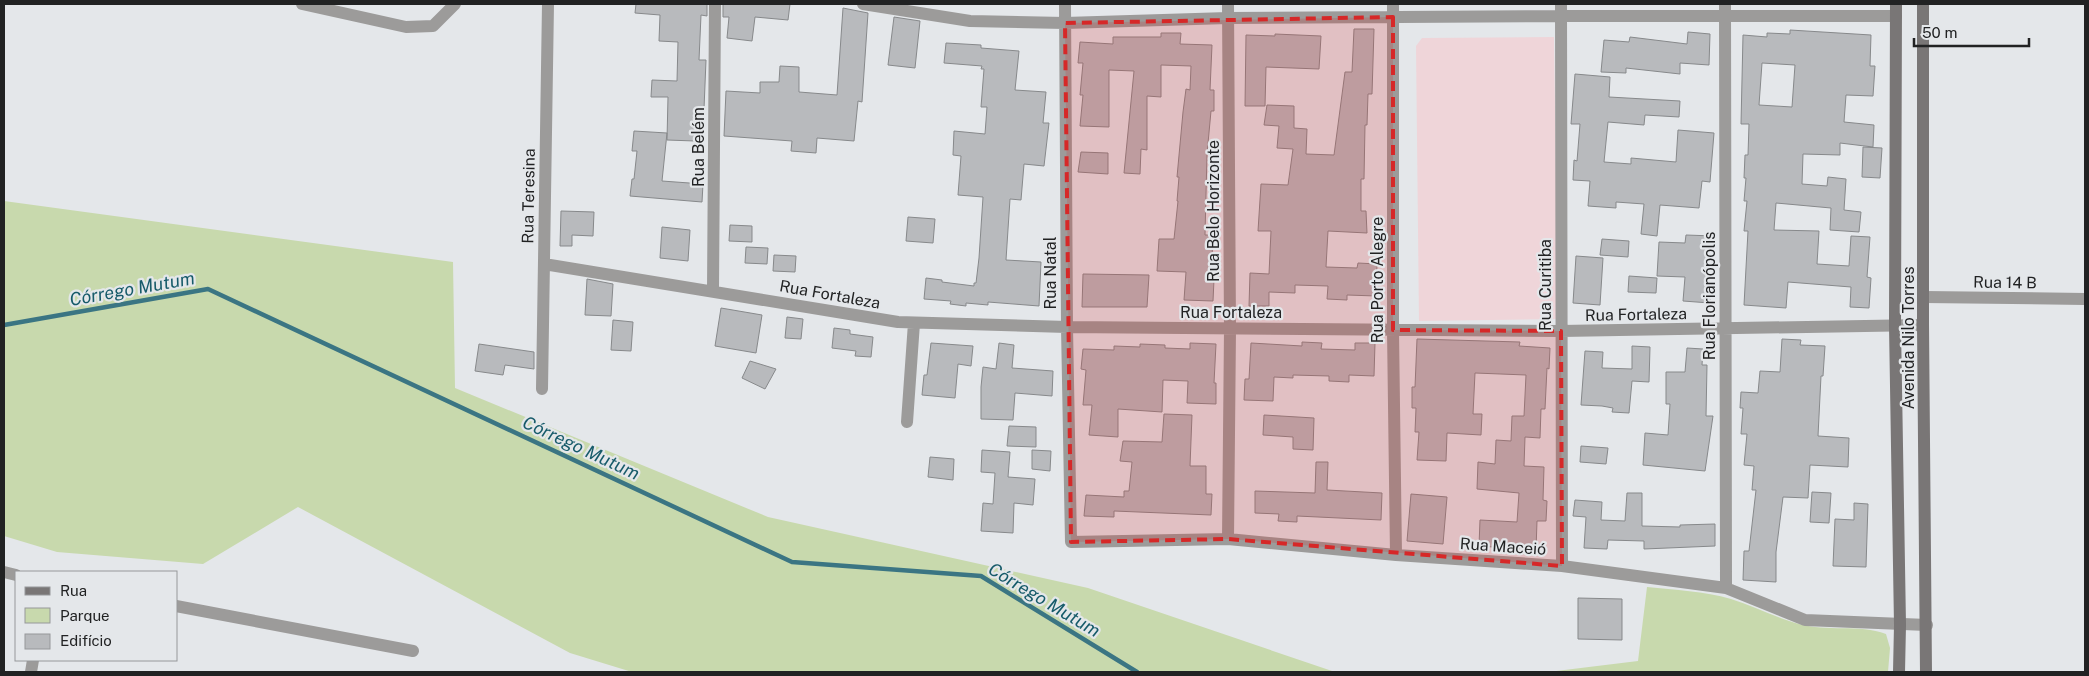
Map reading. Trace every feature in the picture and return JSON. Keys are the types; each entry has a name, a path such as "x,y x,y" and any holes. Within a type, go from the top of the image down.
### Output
{"main road":[{"name":"Avenida Nilo Torres","path":"1923,4 1926,672"},
{"name":"Avenida Nilo Torres","path":"1896,10 1895,326 1900,624 1899,672"}],"street":[{"path":"302,4 406,27 433,26 455,4"},
{"name":"Rua Teresina","path":"542,389 548,4"},
{"name":"Rua Belém","path":"713,290 715,4"},
{"path":"870,4 970,21 1065,22 1228,18 1393,10 1896,10"},
{"name":"Rua Natal","path":"1065,4 1067,327 1071,542"},
{"name":"Rua Belo Horizonte","path":"1228,4 1230,329 1228,539"},
{"name":"Rua Florianópolis","path":"1725,9 1726,588"},
{"name":"Rua Porto Alegre","path":"1393,10 1393,330 1396,555"},
{"name":"Rua Curitiba","path":"1561,10 1562,566"},
{"name":"Rua Fortaleza","path":"544,264 713,290 898,322 914,323 1067,327 1561,331 1923,325"},
{"name":"Rua 14 B","path":"1924,297 2085,299"},
{"path":"907,422 914,323"},
{"name":"Rua Maceió","path":"1071,542 1228,539 1396,555 1562,566 1726,588 1805,620 1927,625"},
{"path":"178,606 413,651"}],"highlighted area":[{"path":"1393,17 1393,330 1561,331 1562,566 1228,539 1071,542 1065,23"}],"shaded area":[{"path":"1554,37 1558,319 1419,321 1416,46 1422,38"}],"green space":[{"path":"4,201 453,262 455,388 768,517 1088,588 1335,672 632,672 570,653 298,507 203,564 57,552 4,536"},
{"path":"1647,587 1721,596 1790,621 1810,626 1865,629 1886,634 1890,648 1888,672 1548,672 1638,661"}],"building":[{"path":"636,4 707,4 707,16 701,15 699,60 706,60 704,109 701,109 701,122 696,122 695,141 667,140 668,97 651,97 652,80 677,81 678,42 659,41 660,15 635,13"},
{"path":"723,4 790,4 788,20 755,17 752,41 727,38 729,17 723,17"},
{"path":"843,8 868,13 862,102 858,101 854,141 817,138 816,153 791,151 792,141 724,136 726,91 760,93 760,82 779,82 780,66 799,67 799,92 837,95"},
{"path":"894,17 920,21 915,68 888,65"},
{"path":"1354,29 1374,29 1372,94 1368,94 1367,125 1365,125 1364,179 1361,179 1361,211 1366,211 1367,233 1328,231 1326,267 1357,268 1358,263 1377,264 1376,296 1347,295 1347,300 1327,299 1328,286 1295,285 1295,293 1269,292 1269,306 1249,306 1250,273 1269,274 1271,231 1258,231 1261,184 1288,185 1293,149 1277,148 1279,126 1264,125 1267,105 1294,106 1294,128 1307,129 1306,154 1334,155 1345,72 1352,72"},
{"path":"1790,30 1871,35 1870,66 1875,66 1873,96 1846,95 1844,122 1874,125 1873,147 1840,143 1840,155 1803,154 1802,184 1827,186 1828,177 1846,179 1844,210 1861,212 1859,232 1830,230 1831,208 1776,203 1774,230 1819,231 1817,264 1849,266 1851,236 1870,237 1867,277 1871,278 1869,308 1850,307 1851,287 1788,282 1786,308 1744,305 1748,231 1744,231 1747,201 1744,201 1746,178 1744,178 1745,155 1748,155 1749,124 1741,124 1743,35 1767,37 1767,33 1790,34","holes":["1762,63 1795,65 1792,107 1759,105"]},
{"path":"1688,32 1710,34 1709,65 1680,63 1680,74 1626,68 1626,73 1601,72 1604,40 1629,42 1630,37 1687,44"},
{"path":"1161,33 1181,33 1180,44 1212,45 1210,90 1214,90 1214,111 1211,111 1207,154 1205,235 1213,235 1212,258 1215,258 1213,301 1184,300 1186,272 1157,271 1159,239 1174,239 1183,112 1186,89 1190,90 1191,66 1161,65 1161,97 1147,96 1147,150 1141,149 1140,174 1124,173 1134,71 1109,70 1109,127 1080,126 1083,95 1080,95 1083,63 1078,63 1080,42 1113,44 1113,37 1161,37"},
{"path":"1275,34 1321,36 1319,69 1266,67 1265,106 1245,106 1246,35 1275,36"},
{"path":"946,43 981,45 981,48 1019,51 1015,90 1046,92 1043,123 1049,123 1044,166 1024,164 1021,200 1010,199 1006,260 1041,262 1039,306 988,302 988,305 966,303 966,306 950,304 951,301 924,299 926,278 974,286 979,258 983,197 958,195 961,156 953,155 954,131 985,134 987,107 981,107 984,69 981,69 982,66 944,63"},
{"path":"1575,74 1610,77 1609,97 1680,101 1679,117 1645,115 1644,125 1608,122 1604,162 1631,164 1631,158 1676,162 1678,130 1714,133 1710,182 1702,181 1699,208 1660,205 1657,236 1641,234 1644,204 1616,202 1616,208 1588,206 1590,181 1573,180 1574,160 1577,161 1580,124 1571,124"},
{"path":"634,131 667,133 662,181 703,184 702,202 630,196 637,151 632,151"},
{"path":"1863,147 1882,148 1880,178 1862,177"},
{"path":"1081,152 1108,153 1108,174 1078,172"},
{"path":"561,211 594,212 593,236 572,235 572,246 560,246"},
{"path":"908,217 935,219 933,243 906,241"},
{"path":"730,225 752,226 752,242 729,241"},
{"path":"662,227 690,230 688,261 660,258"},
{"path":"1686,235 1714,236 1711,256 1715,256 1710,303 1683,301 1685,277 1657,276 1659,242 1685,243"},
{"path":"1602,239 1629,241 1628,257 1600,255"},
{"path":"746,247 768,248 767,264 745,263"},
{"path":"774,255 796,256 795,272 773,271"},
{"path":"1576,256 1603,258 1600,305 1573,303"},
{"path":"1083,274 1149,275 1147,307 1082,307"},
{"path":"1629,276 1657,278 1656,293 1628,292"},
{"path":"587,279 613,284 611,316 585,315"},
{"path":"721,308 762,315 756,353 715,346"},
{"path":"787,317 803,319 801,339 785,338"},
{"path":"613,320 633,322 631,351 611,350"},
{"path":"834,328 850,330 850,334 873,337 871,357 855,356 856,351 832,348"},
{"path":"1417,339 1520,342 1519,346 1550,348 1545,409 1541,409 1540,438 1525,437 1524,466 1544,467 1543,500 1547,501 1546,521 1537,521 1536,550 1479,546 1480,520 1517,522 1519,493 1477,489 1478,462 1495,464 1496,440 1511,441 1512,416 1524,416 1526,375 1475,373 1473,414 1482,414 1481,435 1447,433 1446,461 1417,460 1419,432 1415,432 1416,408 1412,408 1412,387 1415,387"},
{"path":"1782,339 1801,340 1800,345 1825,346 1823,376 1821,376 1818,436 1849,438 1848,467 1810,465 1808,498 1783,497 1776,552 1776,582 1743,580 1744,551 1749,551 1756,490 1752,490 1754,466 1744,465 1747,434 1741,434 1743,408 1740,408 1741,392 1758,393 1760,371 1780,372"},
{"path":"1302,342 1322,343 1321,349 1355,350 1355,343 1375,343 1374,376 1349,375 1349,382 1329,381 1329,376 1293,375 1293,378 1274,377 1273,401 1244,400 1245,379 1249,379 1251,343 1302,346"},
{"path":"931,343 973,346 971,366 958,364 955,398 922,395 924,375 927,375"},
{"path":"999,343 1014,345 1012,368 1053,371 1052,396 1015,393 1013,420 981,419 983,367 996,369"},
{"path":"1190,343 1216,344 1214,383 1216,383 1216,404 1187,403 1188,381 1163,380 1162,412 1118,409 1118,437 1089,435 1092,405 1083,405 1086,370 1081,369 1083,349 1114,350 1114,346 1140,347 1140,344 1190,349"},
{"path":"479,344 534,352 534,369 505,365 503,375 475,371"},
{"path":"1632,346 1650,347 1649,382 1632,381 1629,413 1612,412 1613,408 1602,406 1581,405 1585,351 1603,352 1602,368 1632,369"},
{"path":"1687,348 1703,349 1702,365 1707,365 1706,416 1713,416 1705,471 1643,465 1645,433 1668,435 1670,404 1666,404 1666,372 1685,372"},
{"path":"750,361 776,369 765,389 742,378"},
{"path":"1164,414 1192,415 1190,466 1206,466 1206,494 1212,494 1211,515 1114,511 1114,517 1084,516 1086,495 1124,497 1124,491 1129,491 1132,462 1120,461 1123,441 1162,442"},
{"path":"1264,415 1314,418 1313,450 1293,449 1293,437 1263,435"},
{"path":"1009,426 1036,427 1036,447 1007,446"},
{"path":"1581,446 1608,448 1606,464 1580,462"},
{"path":"982,450 1010,452 1008,477 1035,479 1033,505 1014,503 1013,533 981,531 983,503 993,504 995,473 981,472"},
{"path":"1032,450 1051,451 1050,471 1032,469"},
{"path":"930,457 954,459 953,480 928,477"},
{"path":"1316,462 1328,462 1327,490 1382,493 1381,520 1297,516 1297,522 1278,521 1279,514 1255,513 1255,491 1315,493"},
{"path":"1812,492 1831,493 1829,523 1810,522"},
{"path":"1627,493 1642,493 1642,526 1680,527 1680,525 1715,524 1715,546 1644,549 1644,541 1608,540 1607,549 1584,548 1586,517 1573,516 1575,500 1602,502 1601,520 1625,521"},
{"path":"1411,494 1447,497 1443,544 1407,541"},
{"path":"1854,503 1868,504 1866,567 1833,566 1835,519 1854,520"},
{"path":"1578,598 1622,599 1622,640 1578,639"}],"waterway":[{"name":"Córrego Mutum","path":"4,325 208,289 792,562 981,576 1137,672"}]}
